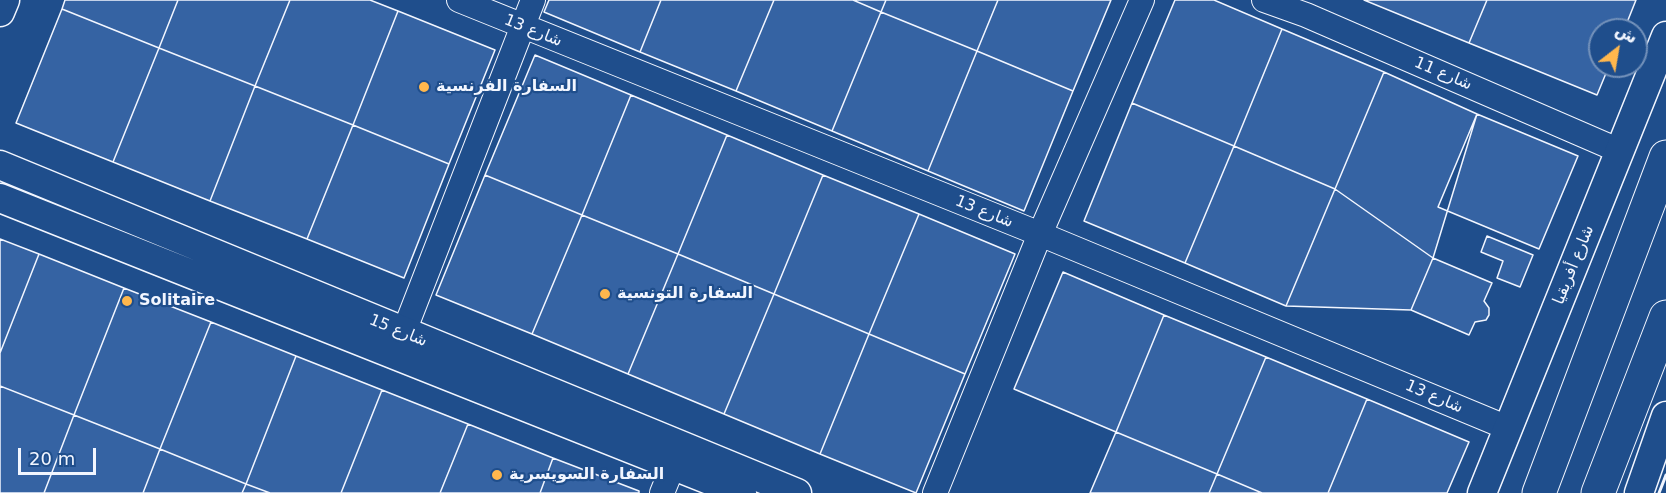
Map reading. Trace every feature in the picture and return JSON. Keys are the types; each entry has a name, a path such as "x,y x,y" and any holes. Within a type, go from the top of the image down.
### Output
{"highway":[{"path":"1539,493 1666,157"},
{"path":"1598,493 1666,317"}],"street":[{"path":"0,12 5,0"},
{"name":"شارع 13","path":"459,0 1040,234 1508,428"},
{"path":"399,344 533,0"},
{"path":"935,493 1040,234 1142,0"},
{"name":"شارع 11","path":"1264,0 1309,8 1620,151"},
{"name":"شارع أفريقيا","path":"1482,493 1666,36"},
{"name":"شارع 15","path":"0,165 673,466 742,493"},
{"name":"شارع 15","path":"0,198 797,493"},
{"path":"1639,493 1666,416"},
{"path":"662,493 673,466"}],"building":[{"path":"65,0 178,0 159,48 62,9"},
{"path":"178,0 290,0 255,86 159,48"},
{"path":"290,0 370,0 398,11 353,125 255,86"},
{"path":"549,0 661,0 640,52 544,12"},
{"path":"661,0 774,0 736,91 640,52"},
{"path":"774,0 853,0 881,12 832,131 736,91"},
{"path":"853,0 886,0 881,12"},
{"path":"886,0 998,0 977,51 881,12"},
{"path":"998,0 1111,0 1073,91 977,51"},
{"path":"1175,0 1214,0 1282,29 1234,146 1132,103"},
{"path":"1364,0 1487,0 1469,43"},
{"path":"1487,0 1636,0 1629,18 1588,18 1588,78 1604,78 1597,95 1469,43"},
{"path":"62,9 159,48 113,162 16,123"},
{"name":"السفارة الفرنسية","path":"398,11 495,50 449,164 353,125"},
{"path":"881,12 977,51 928,171 832,131"},
{"path":"1282,29 1384,72 1335,189 1234,146"},
{"path":"159,48 255,86 210,201 113,162"},
{"path":"977,51 1073,91 1024,211 928,171"},
{"path":"535,55 631,95 582,215 485,175"},
{"path":"1384,72 1477,114 1433,258 1335,189"},
{"path":"255,86 353,125 307,239 210,201"},
{"path":"631,95 727,135 678,254 582,215"},
{"path":"1132,103 1234,146 1185,263 1084,221"},
{"path":"1477,114 1578,156 1539,249 1438,207"},
{"path":"353,125 449,164 404,278 307,239"},
{"path":"727,135 823,175 774,294 678,254"},
{"path":"1234,146 1335,189 1286,306 1185,263"},
{"path":"485,175 582,215 532,334 436,295"},
{"path":"823,175 919,214 869,334 774,294"},
{"path":"1335,189 1433,258 1411,310 1286,306"},
{"path":"919,214 1015,254 965,374 869,334"},
{"name":"السفارة التونسية","path":"582,215 678,254 628,374 532,334"},
{"path":"1487,236 1533,255 1520,287 1497,278 1503,261 1481,252"},
{"path":"0,239 39,254 0,353"},
{"path":"39,254 124,288 74,415 0,386 0,353"},
{"path":"678,254 774,294 724,414 628,374"},
{"path":"1433,258 1492,283 1484,301 1489,308 1489,315 1486,320 1475,322 1469,335 1411,310"},
{"path":"1063,272 1164,315 1116,432 1014,389"},
{"path":"124,288 211,322 160,449 74,415"},
{"path":"774,294 869,334 820,454 724,414"},
{"path":"1164,315 1266,357 1217,474 1116,432"},
{"path":"211,322 296,356 246,484 160,449"},
{"path":"869,334 965,374 916,493 820,454"},
{"path":"296,356 382,390 341,493 270,493 246,484"},
{"path":"1266,357 1367,399 1328,493 1262,493 1217,474"},
{"path":"0,386 74,415 44,493 0,493"},
{"path":"382,390 468,424 440,493 341,493"},
{"path":"1367,399 1469,442 1447,493 1328,493"},
{"path":"74,415 160,449 143,493 44,493"},
{"name":"السفارة السويسرية","path":"468,424 553,458 540,493 440,493"},
{"path":"1116,432 1217,474 1209,493 1090,493"},
{"path":"160,449 246,484 242,493 143,493"},
{"path":"553,458 639,491 639,493 540,493"},
{"path":"1217,474 1262,493 1209,493"},
{"path":"246,484 270,493 242,493"}],"wall":[{"path":"1659,493 1666,475"}],"place":[{"name":"السفارة الفرنسية","path":"424,87"},
{"name":"السفارة التونسية","path":"605,294"},
{"name":"Solitaire","path":"127,301"},
{"name":"السفارة السويسرية","path":"497,475"}]}
